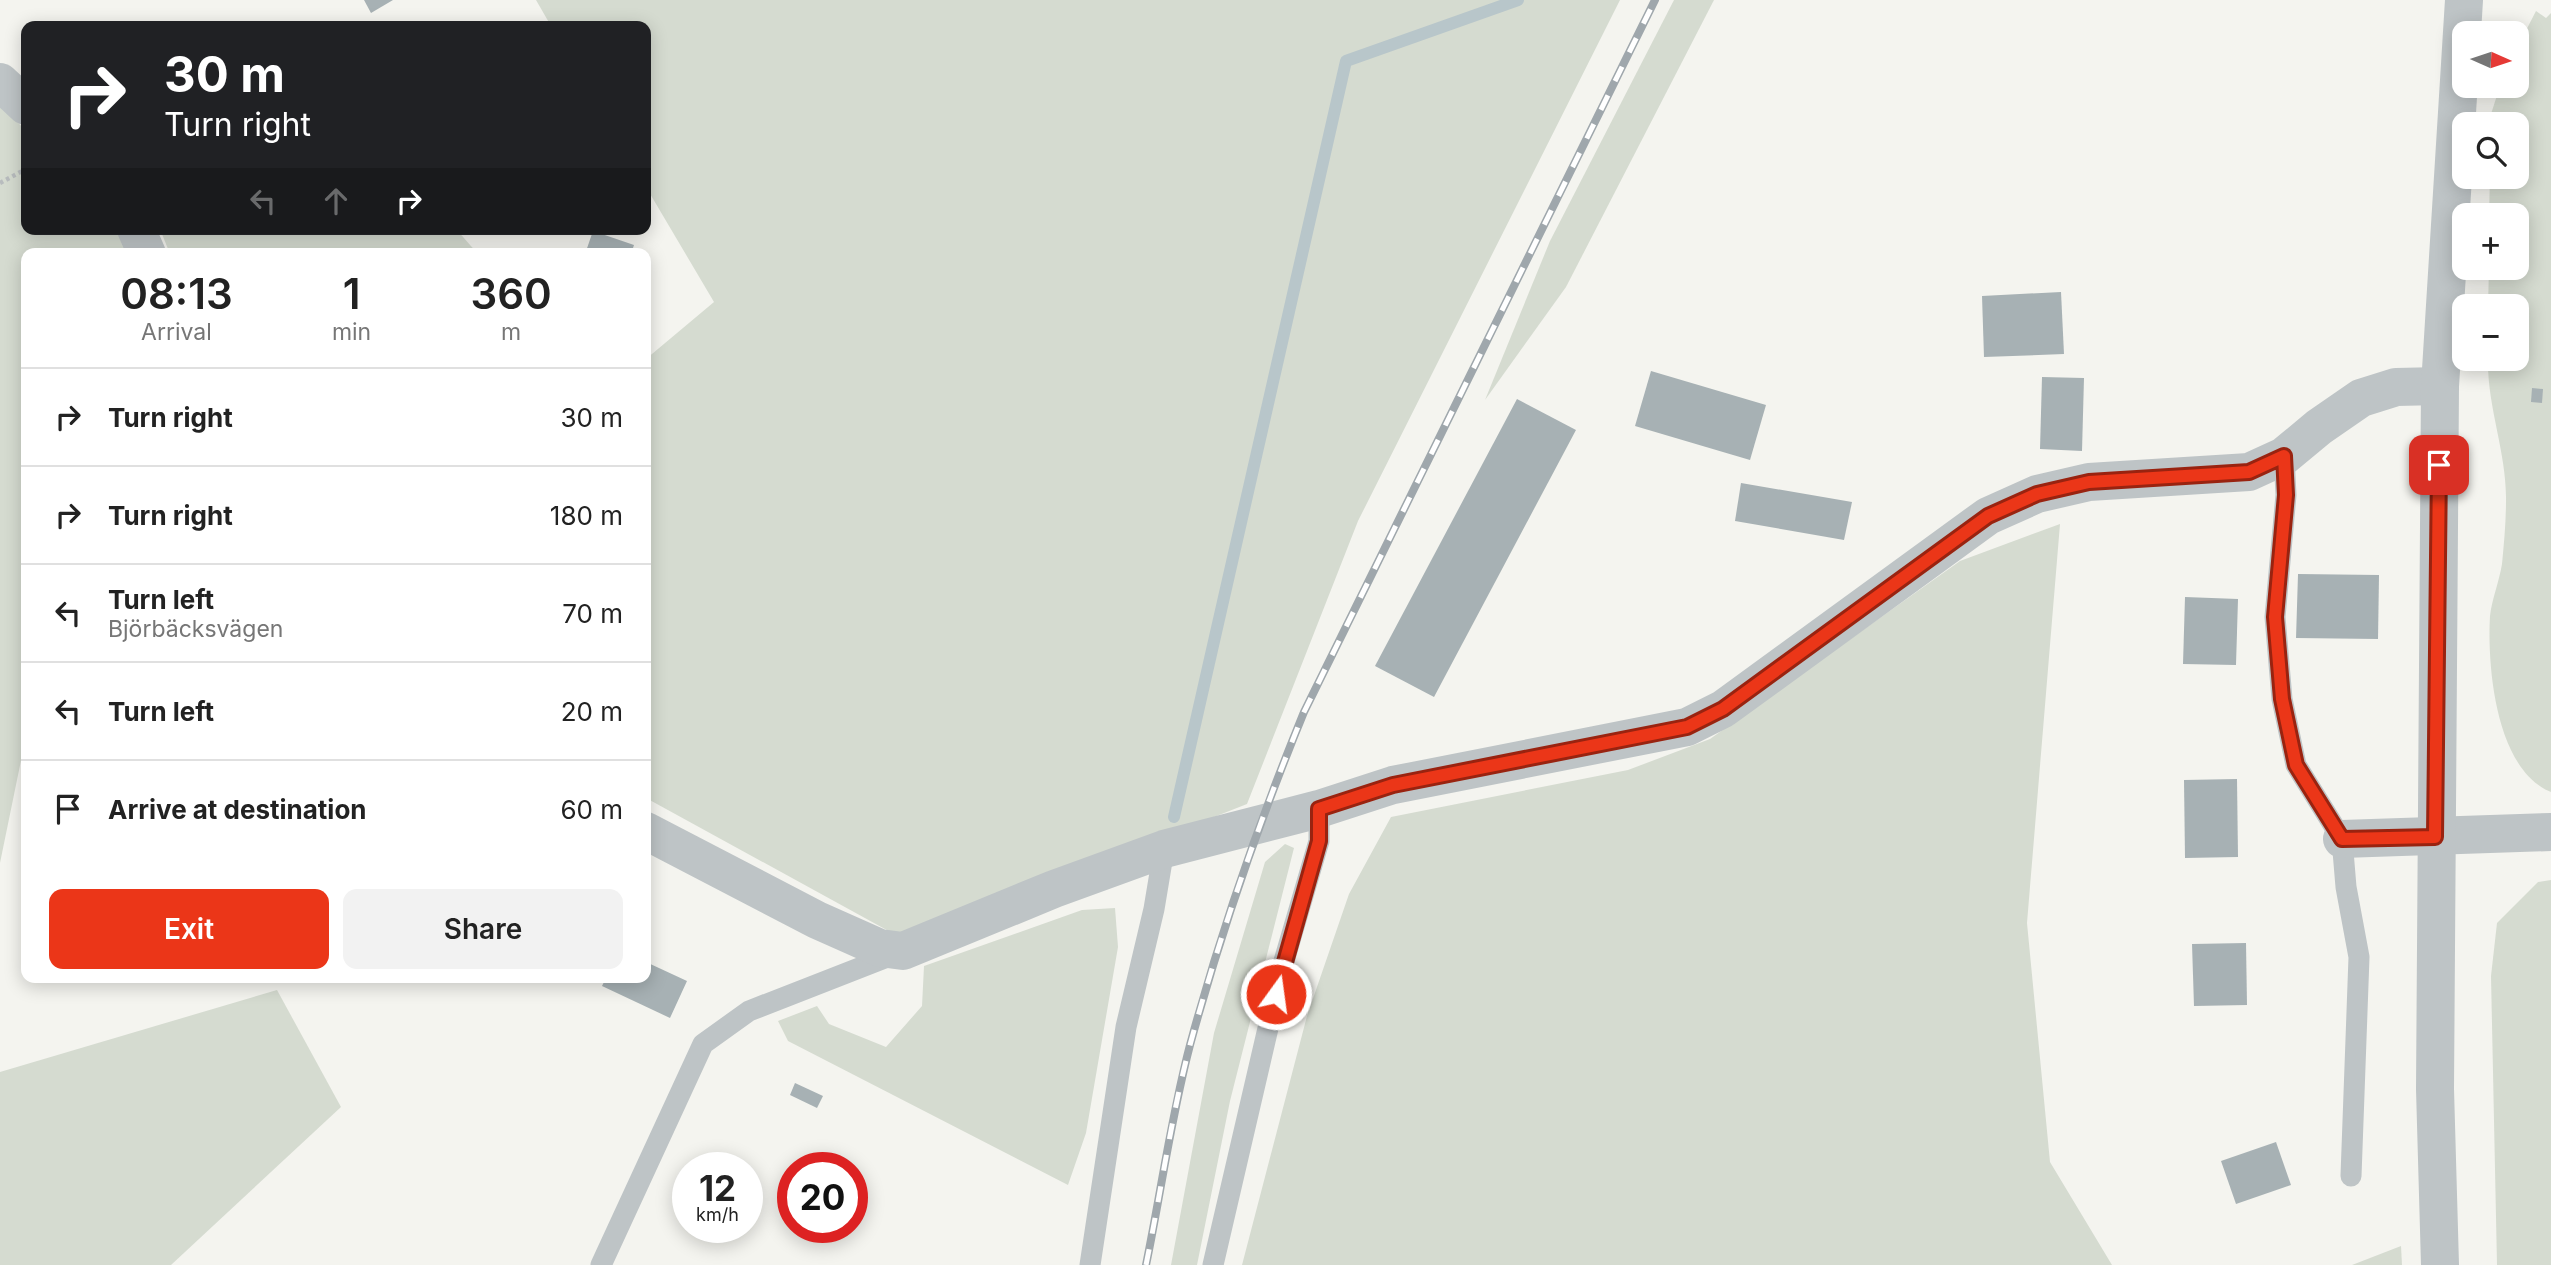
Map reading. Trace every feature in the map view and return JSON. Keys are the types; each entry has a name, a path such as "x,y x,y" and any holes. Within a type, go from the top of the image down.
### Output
{"street":[{"path":"2441,1265 2435,1089 2440,386 2464,1"},
{"path":"0,82 21,101"},
{"path":"651,834 817,920 880,948 904,951 1054,889 1164,849 1319,809 1405,783 1687,727 1723,709 1988,516 2037,494 2089,482 2249,472 2284,456 2319,427 2361,398 2396,387 2440,386"},
{"path":"2342,839 2551,832"}],"lane":[{"path":"2284,456 2286,495 2275,617 2282,699 2296,765 2342,839 2346,887 2359,957 2351,1176"},
{"path":"1213,1265 1282,968 1319,841 1319,809"},
{"path":"1090,1265 1126,1027 1154,909 1164,849"},
{"path":"601,1265 703,1044 749,1011 904,951"}],"path":[{"path":"0,183 21,172"}],"shaded area":[{"path":"536,0 1620,0 1358,521 1247,804 917,934 894,934 651,801 651,355 714,302 651,195 651,21 548,21"},
{"path":"1674,0 1714,0 1566,287 1485,400 1550,241"},
{"path":"2536,11 2546,18 2551,13 2551,792 2532,780 2518,762 2507,740 2493,688 2490,637 2490,616 2502,564 2506,501 2489,371 2529,371 2529,294 2488,294 2489,280 2529,280 2529,203 2489,203 2490,189 2529,189 2529,112 2492,112 2496,98 2529,98 2529,25"},
{"path":"0,104 21,126 21,235 121,235 126,248 21,248 21,760 0,863"},
{"path":"162,235 461,235 473,248 168,248"},
{"path":"2060,524 2027,923 2050,1162 2112,1265 1242,1265 1307,1016 1349,894 1391,817 1628,770 1710,739 1960,561"},
{"path":"1285,844 1294,848 1230,1101 1197,1265 1171,1265 1214,1033 1265,862"},
{"path":"2551,880 2551,1265 2497,1265 2491,976 2497,923 2538,882"},
{"path":"1115,908 1118,947 1086,1133 1068,1185 788,1041 778,1021 817,1006 829,1024 886,1047 922,1006 924,966 1082,910"},
{"path":"277,990 341,1107 171,1265 0,1265 0,1072"},
{"path":"2401,1246 2402,1265 2352,1265"}],"building":[{"path":"364,0 393,0 371,13"},
{"path":"592,235 605,235 634,245 633,248 587,248"},
{"path":"2061,292 2064,354 1984,357 1982,296"},
{"path":"1651,371 1766,405 1750,460 1635,426"},
{"path":"2042,377 2084,378 2082,451 2040,449"},
{"path":"2532,388 2543,389 2542,403 2531,402"},
{"path":"1517,399 1576,430 1434,697 1375,666"},
{"path":"1741,483 1852,502 1844,540 1735,521"},
{"path":"2298,574 2379,575 2378,639 2296,638"},
{"path":"2185,597 2238,599 2236,665 2183,664"},
{"path":"2237,779 2238,857 2185,858 2184,780"},
{"path":"2246,943 2247,1005 2194,1006 2192,944"},
{"path":"651,964 687,981 670,1018 602,986 604,983 651,983"},
{"path":"795,1083 823,1096 817,1108 790,1095"},
{"path":"2276,1142 2291,1185 2236,1204 2221,1161"}],"waterway":[{"path":"1174,817 1346,61 1518,0"}],"railway":[{"path":"1146,1265 1177,1099 1202,1002 1242,877 1304,712 1655,0"}],"route":[{"path":"1276,994 1319,841 1319,809 1393,785 1687,727 1723,709 1988,516 2037,494 2089,482 2249,472 2284,456 2286,495 2275,617 2282,699 2296,765 2342,839 2435,837 2439,465"}]}
